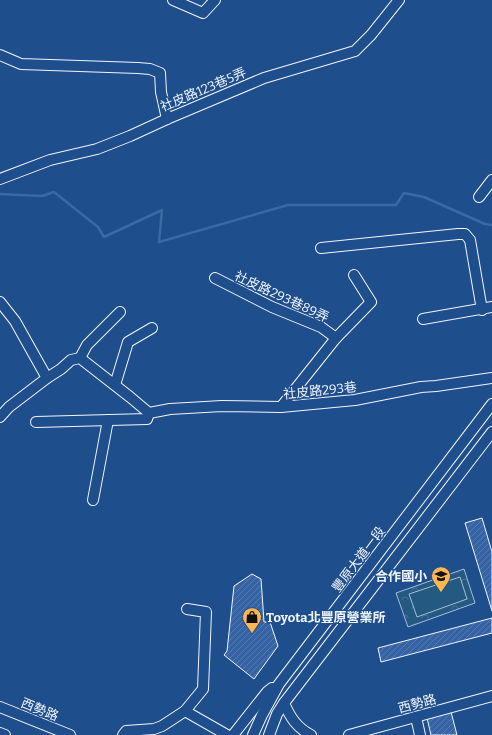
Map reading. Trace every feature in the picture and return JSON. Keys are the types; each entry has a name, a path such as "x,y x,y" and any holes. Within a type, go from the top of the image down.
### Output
{"street":[{"path":"173,0 203,13 214,0"},
{"name":"社皮路123巷5弄","path":"0,179 50,160 97,149 264,78 355,51 371,35 399,0"},
{"path":"0,55 21,64 150,69 160,73 161,92 167,119"},
{"path":"479,197 492,180"},
{"path":"321,248 465,234 470,240 487,308 423,319"},
{"name":"社皮路293巷89弄","path":"282,407 336,338 371,302 354,275"},
{"name":"社皮路293巷89弄","path":"215,278 272,307 321,327 336,338"},
{"path":"0,302 15,321 47,378"},
{"path":"0,417 8,407 61,369 71,360 80,358 87,345 120,312"},
{"path":"115,385 128,342 152,328"},
{"path":"80,358 149,413"},
{"name":"社皮路293巷","path":"36,422 147,419 149,413 170,409 222,406 282,407 355,400 421,387 492,378"},
{"name":"豐原大道一段","path":"253,735 262,714 279,684 492,404"},
{"path":"93,500 108,420"},
{"path":"269,735 277,714 284,703 492,432"},
{"path":"123,735 126,731 154,729 162,726 185,711 203,689 206,612 188,609"},
{"path":"233,735 267,692 279,684"},
{"name":"西勢路","path":"349,735 492,696"},
{"path":"284,703 289,715 296,725 311,735"},
{"name":"西勢路","path":"0,707 70,735"},
{"path":"185,711 227,735"},
{"path":"416,717 420,735"},
{"path":"0,733 5,735"}],"green space":[{"path":"464,569 475,603 408,627 396,593"},
{"path":"460,577 467,599 417,617 409,594"}],"building":[{"path":"482,518 492,552 492,611 465,523"},
{"name":"Toyota北豐原營業所","path":"252,574 261,579 264,622 270,622 278,646 254,679 224,655 227,651 234,586"},
{"path":"492,618 492,633 381,662 378,648"},
{"path":"451,712 457,735 431,735 427,718"}],"waterway":[{"path":"0,194 42,196 54,192 98,227 104,237 162,210 159,242 288,205 396,205 404,193 424,197 485,224 492,225"}],"place":[{"name":"合作國小","path":"441,593"},
{"name":"Toyota北豐原營業所","path":"252,634"}]}
